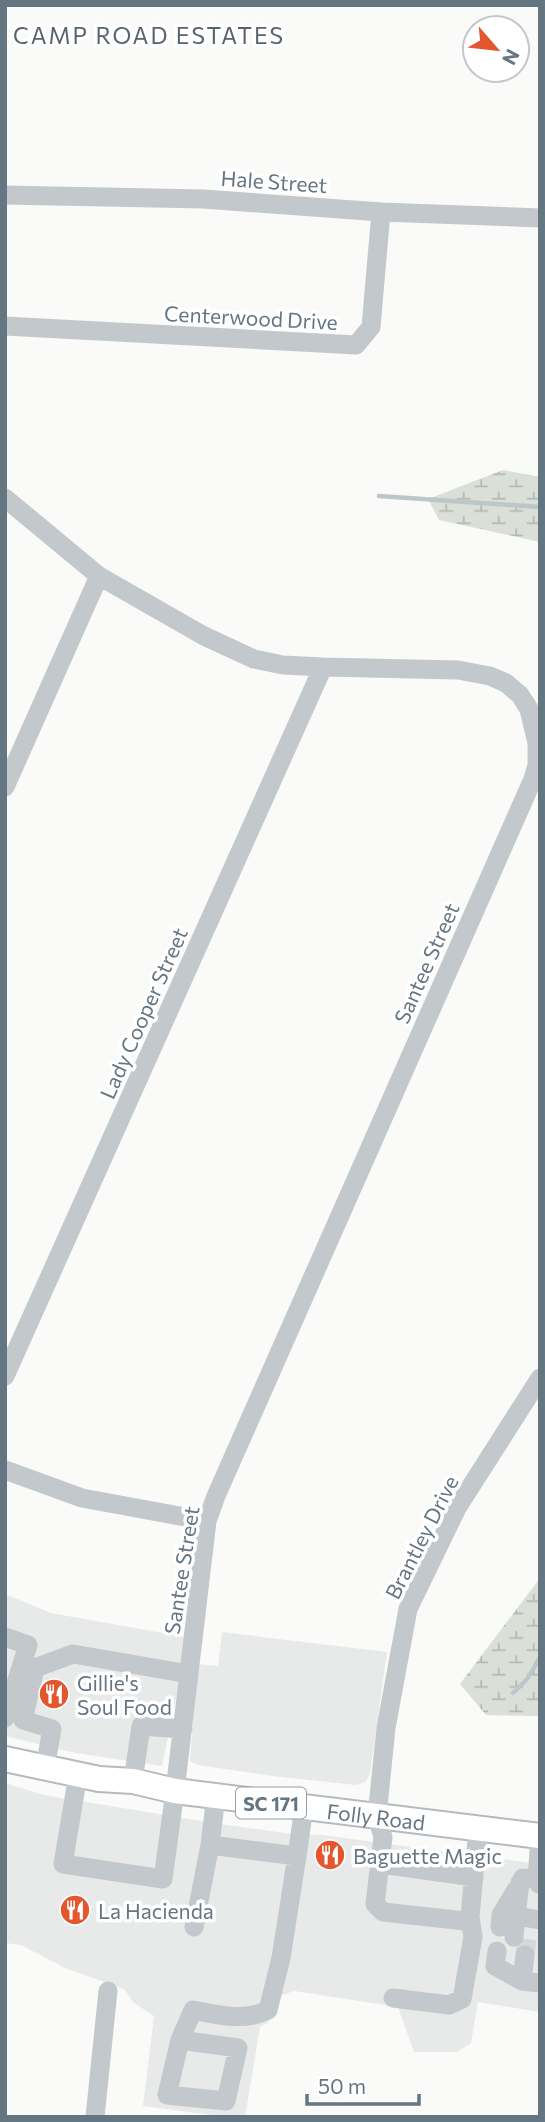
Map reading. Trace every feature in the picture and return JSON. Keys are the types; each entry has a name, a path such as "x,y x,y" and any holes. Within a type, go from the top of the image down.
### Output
{"main road":[{"name":"Folly Road","path":"5,1759 99,1779 132,1781 175,1791 540,1837"}],"street":[{"name":"Hale Street","path":"5,195 203,199 381,212 540,218"},
{"name":"Centerwood Drive","path":"5,326 356,345 371,327 381,212"},
{"name":"Santee Street","path":"5,498 99,576 204,636 254,659 283,665 458,670 491,676 535,705 537,765 533,779 207,1521 163,1879 63,1864 78,1775"},
{"path":"5,787 99,576"},
{"name":"Lady Cooper Street","path":"5,1376 323,667"},
{"name":"Brantley Drive","path":"470,1917 465,1921 383,1912 375,1904 383,1837 377,1816 386,1728 408,1609 457,1508 540,1378"},
{"path":"5,1470 82,1498 207,1521"},
{"path":"5,1637 27,1645 5,1718"},
{"path":"46,1768 52,1729 23,1720 35,1668 73,1654 189,1674"},
{"path":"132,1781 141,1726 183,1729"},
{"path":"194,1927 210,1845 216,1796"},
{"path":"180,2040 193,2010 227,2016 257,2016 268,2011 281,1958 304,1807"},
{"path":"393,1998 449,2005 463,1999 473,1937 470,1917 478,1829"},
{"path":"531,1982 495,1966 516,1945 529,1918 540,1837"},
{"path":"210,1845 297,1856"},
{"path":"381,1864 474,1877"},
{"path":"531,1982 501,1915 534,1882"},
{"path":"95,2117 108,1991"}],"shaded area":[{"path":"5,1594 51,1613 185,1637 184,1660 162,1766 75,1753 5,1736"},
{"path":"222,1632 387,1652 370,1774 365,1782 356,1785 272,1776 198,1765 190,1761 197,1664 218,1666"},
{"path":"5,1783 44,1795 219,1824 540,1864 540,2012 478,2002 471,2043 457,2052 414,2052 398,2007 294,1991 282,1995 268,2023 260,2027 245,2117 143,2106 154,2016 134,2003 124,1989 65,1968 21,1945 5,1943"}],"green space":[{"path":"503,470 540,477 540,542 439,520 428,499"},
{"path":"540,1578 540,1713 537,1716 486,1715 460,1684"}],"waterway":[{"path":"379,496 540,507"},
{"path":"513,1693 528,1678 540,1657"}],"tunnel":[{"path":"525,1955 527,1939"}],"place":[{"name":"Gillie's Soul Food","path":"54,1694"},
{"name":"Baguette Magic","path":"330,1855"},
{"name":"La Hacienda","path":"75,1910"}],"district":[{"name":"CAMP ROAD ESTATES","path":"149,35"}]}
